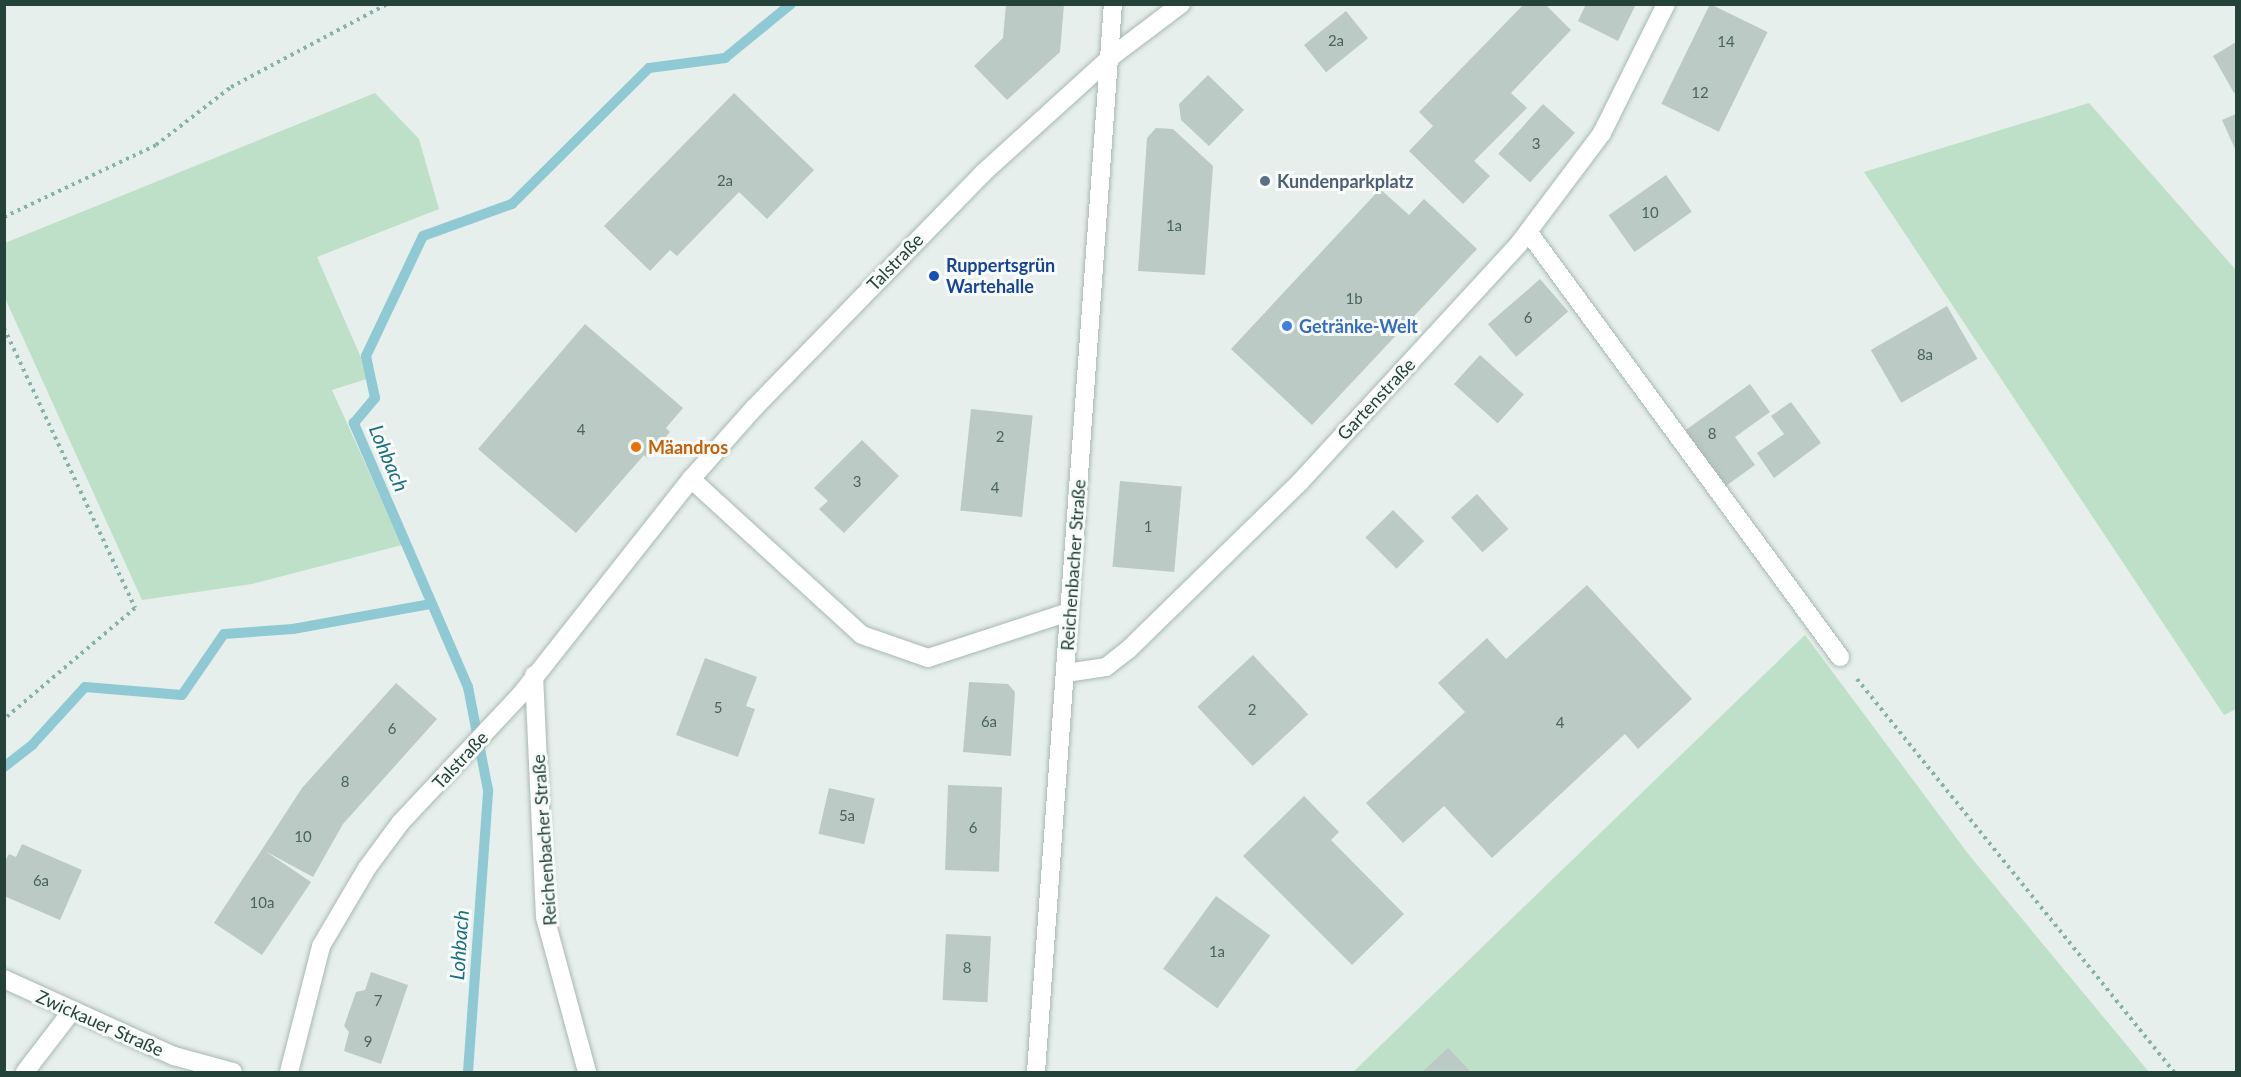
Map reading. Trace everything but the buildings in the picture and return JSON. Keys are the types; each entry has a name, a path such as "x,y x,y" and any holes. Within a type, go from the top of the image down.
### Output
{"street":[{"name":"Reichenbacher Straße","path":"1036,1072 1111,57 1113,4"},
{"name":"Talstraße","path":"289,1072 321,946 374,859 450,770 522,693 691,479 983,173 1111,57 1181,4"},
{"name":"Gartenstraße","path":"1066,673 1106,667 1129,649 1300,482 1529,233 1602,133 1666,4"},
{"path":"1529,233 1840,657"},
{"path":"691,479 862,635 928,658 1069,612"},
{"name":"Reichenbacher Straße","path":"534,675 545,917 587,1072"},
{"name":"Zwickauer Straße","path":"4,979 71,1012 174,1056 233,1072"},
{"path":"25,1072 71,1012"}],"path":[{"path":"4,217 156,145 231,87 387,4"},
{"path":"4,328 135,608 4,719"},
{"path":"1840,657 2174,1072"}],"green space":[{"path":"375,93 419,139 439,209 317,257 370,378 332,390 402,545 252,584 142,600 5,298 5,243"},
{"path":"2089,103 2236,270 2236,709 2224,715 1864,172"},
{"path":"1805,635 1969,855 2149,1072 1353,1072"}],"waterway":[{"name":"Lohbach","path":"468,1072 488,790 468,687 354,423 375,398 366,356 423,236 512,204 649,68 725,58 791,4"},
{"path":"4,767 33,744 85,687 182,695 224,634 293,629 430,604"}],"place":[{"name":"Kundenparkplatz","path":"1265,181"},
{"name":"Ruppertsgrün Wartehalle","path":"934,276"},
{"name":"Getränke-Welt","path":"1287,326"},
{"name":"Mäandros","path":"636,447"}]}
